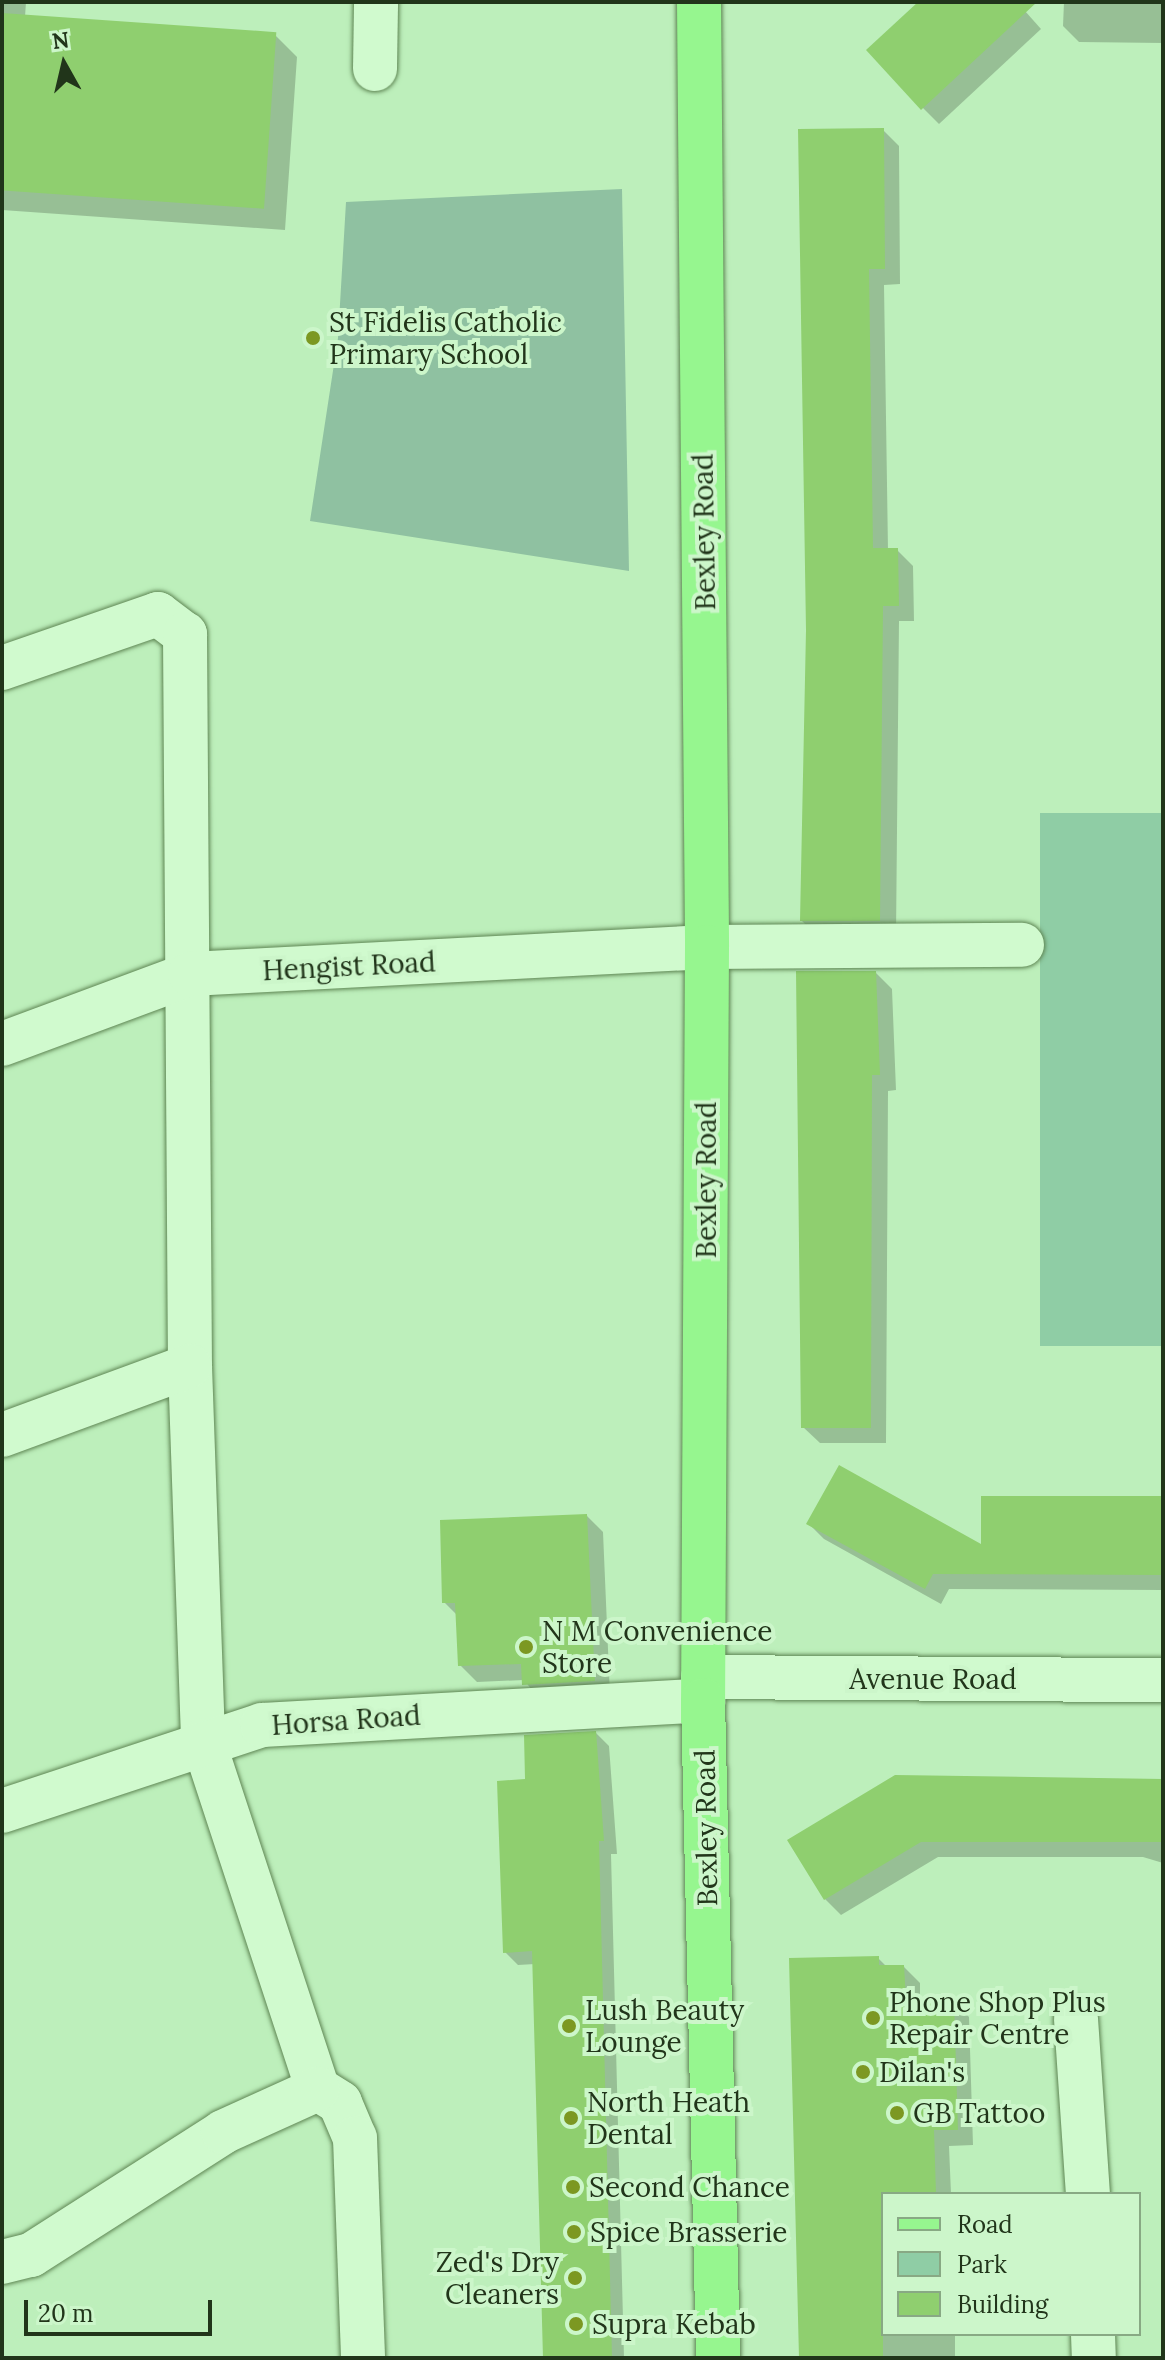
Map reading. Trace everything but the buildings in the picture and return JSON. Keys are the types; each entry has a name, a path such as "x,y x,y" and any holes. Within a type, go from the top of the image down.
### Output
{"main road":[{"name":"Bexley Road","path":"699,2 707,947 703,1688 718,2358"}],"street":[{"path":"375,69 376,2"},
{"path":"2,668 158,614 185,634 190,974 190,1366 203,1740 318,2089 340,2103 355,2138 363,2358"},
{"name":"Hengist Road","path":"2,1044 190,974 707,947 1022,945"},
{"path":"2,1435 190,1366"},
{"name":"Avenue Road","path":"703,1688 1163,1680"},
{"name":"Horsa Road","path":"2,1811 203,1740 262,1725 703,1688"},
{"path":"1076,2019 1088,2192"},
{"path":"2,2262 31,2255 223,2132 318,2089"},
{"path":"1093,2336 1094,2358"}],"green space":[{"path":"622,189 629,571 310,521 338,338 346,202"},
{"path":"1040,813 1163,813 1163,1346 1040,1346"}],"place":[{"name":"St Fidelis Catholic Primary School","path":"313,338"},
{"name":"N M Convenience Store","path":"526,1647"},
{"name":"Phone Shop Plus Repair Centre","path":"873,2018"},
{"name":"Lush Beauty Lounge","path":"569,2026"},
{"name":"Dilan's","path":"863,2072"},
{"name":"GB Tattoo","path":"897,2113"},
{"name":"North Heath Dental","path":"571,2118"},
{"name":"Second Chance","path":"573,2187"},
{"name":"Spice Brasserie","path":"574,2232"},
{"name":"Zed's Dry Cleaners","path":"575,2278"},
{"name":"Supra Kebab","path":"576,2324"}]}
